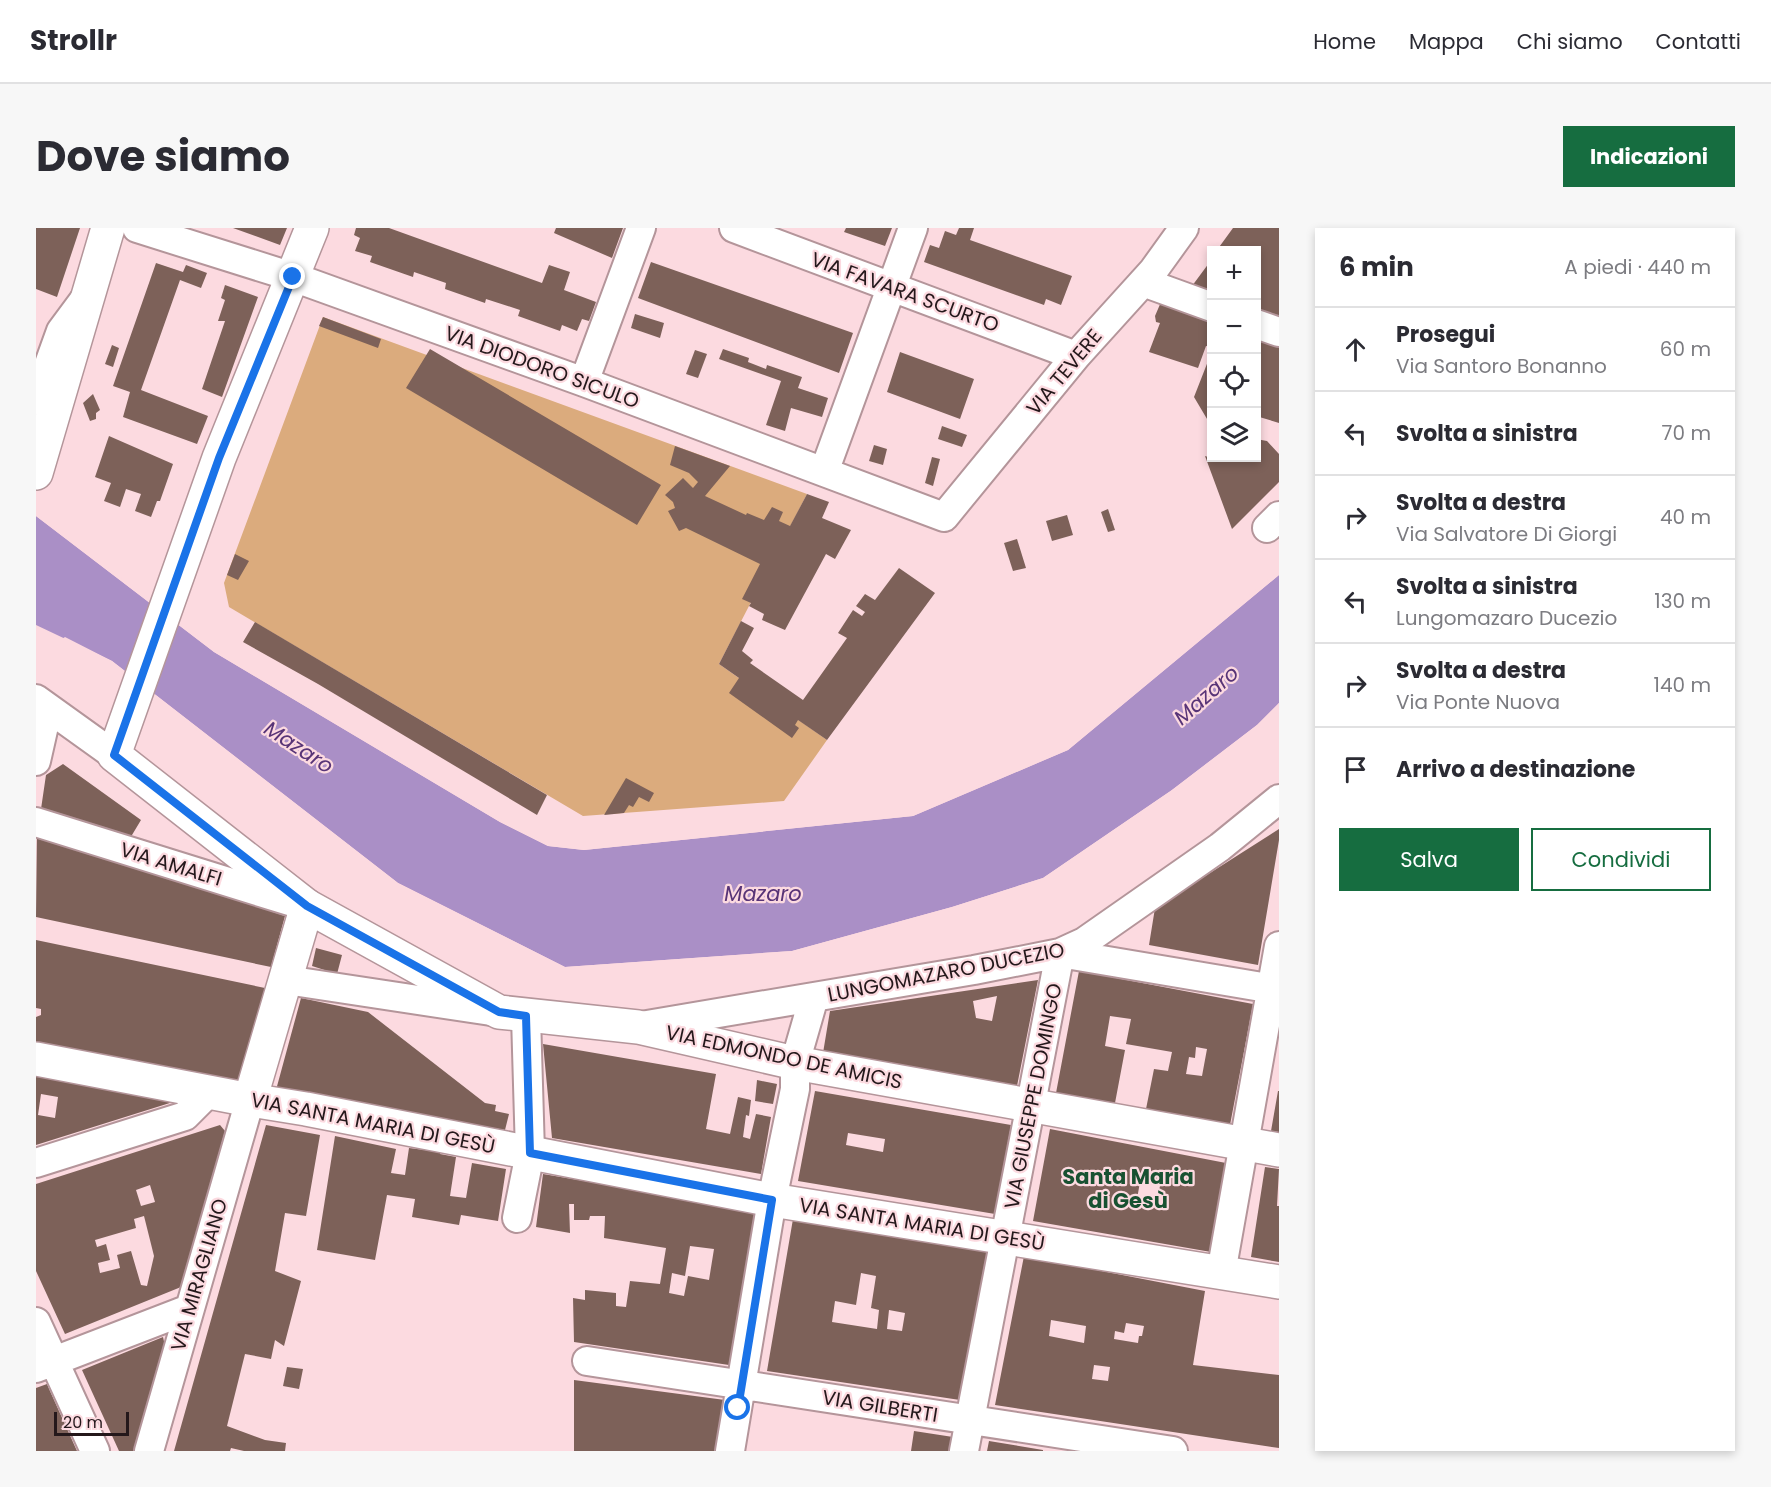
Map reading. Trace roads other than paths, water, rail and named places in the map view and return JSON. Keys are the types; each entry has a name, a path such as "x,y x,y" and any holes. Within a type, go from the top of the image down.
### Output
{"street":[{"path":"36,473 51,429 108,228"},
{"name":"VIA DIODORO SICULO","path":"137,228 293,277 584,382 944,517"},
{"path":"114,755 219,458 312,228"},
{"path":"584,382 641,228"},
{"name":"VIA FAVARA SCURTO","path":"734,228 1076,356"},
{"path":"824,472 913,228"},
{"name":"VIA TEVERE","path":"944,517 1076,356 1143,282 1184,228"},
{"path":"1143,282 1207,305"},
{"path":"36,400 60,331 89,293"},
{"path":"1261,325 1279,332"},
{"path":"36,761 42,703 114,755 307,906 513,1014 530,1153 517,1218"},
{"name":"LUNGOMAZARO DUCEZIO","path":"638,1027 974,970 1060,953 1084,942 1220,847 1278,801"},
{"name":"VIA AMALFI","path":"36,822 307,906"},
{"path":"250,1100 307,906"},
{"path":"1221,1273 1244,1144 1276,989 1279,946"},
{"path":"1060,953 1276,989"},
{"name":"VIA GIUSEPPE DOMINGO","path":"964,1451 1060,953"},
{"name":"VIA EDMONDO DE AMICIS","path":"286,980 513,1014 638,1027 795,1063 1279,1150"},
{"path":"730,1451 772,1200 795,1089 795,1063 814,997"},
{"name":"VIA SANTA MARIA DI GESÙ","path":"36,1059 317,1111 772,1200 1279,1282"},
{"path":"36,1163 185,1116 209,1092"},
{"name":"VIA MIRAGLIANO","path":"149,1451 250,1100"},
{"path":"45,1365 189,1309"},
{"path":"36,1322 45,1365 95,1451"},
{"name":"VIA GILBERTI","path":"587,1361 1164,1450"}],"water":[{"name":"Mazaro","path":"36,516 214,652 500,822 548,846 584,850 913,816 1068,750 1279,575 1279,703 1257,725 1172,790 1043,878 952,907 792,951 565,967 398,883 112,661 36,625"}],"district":[{"name":"Santa Maria di Gesù","path":"1128,1188"}]}
